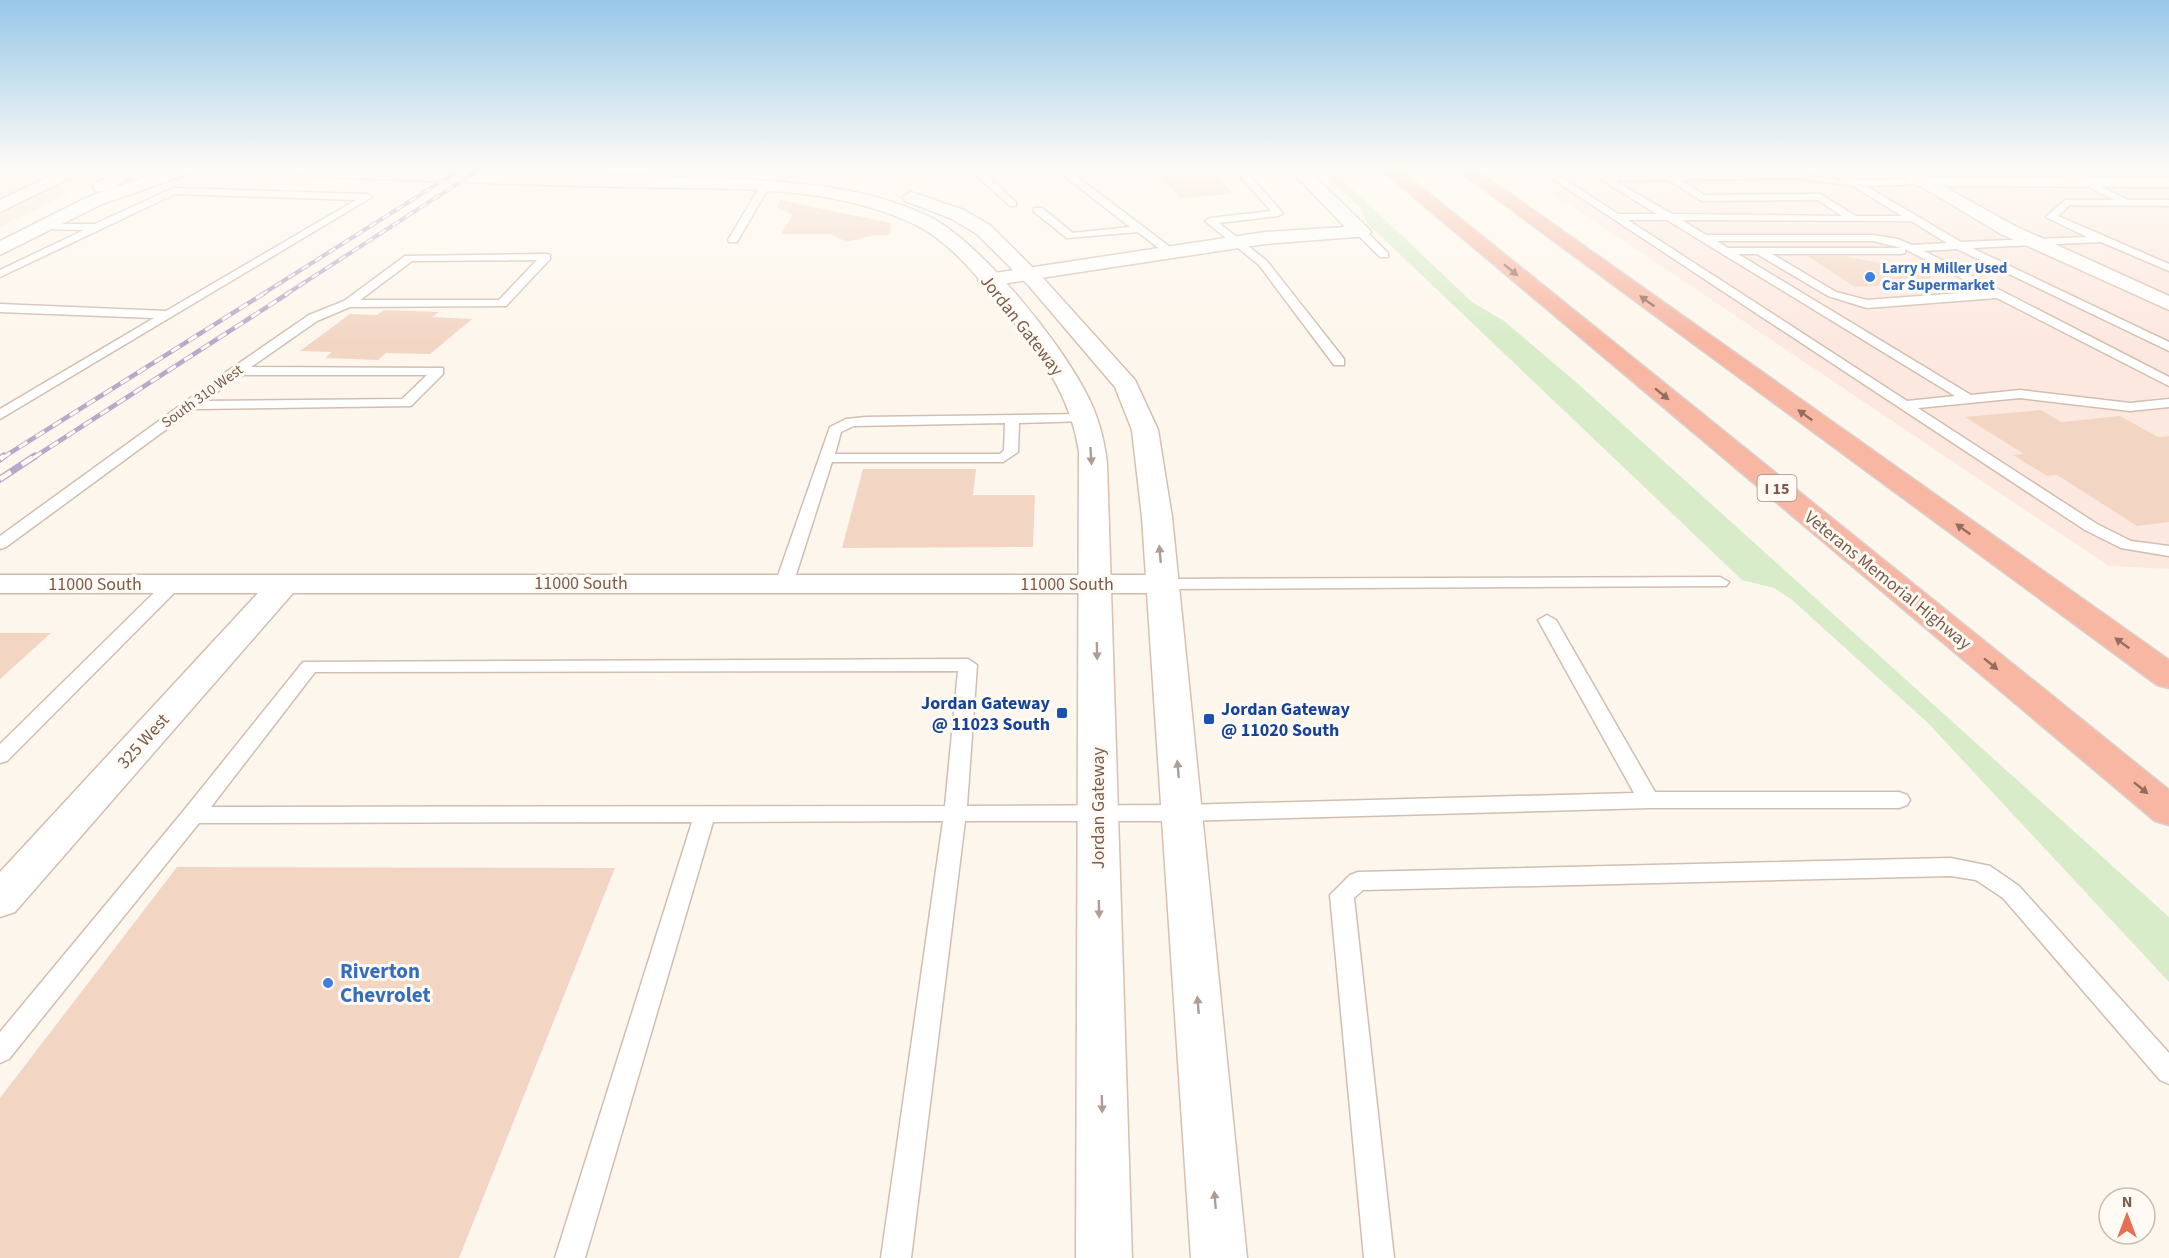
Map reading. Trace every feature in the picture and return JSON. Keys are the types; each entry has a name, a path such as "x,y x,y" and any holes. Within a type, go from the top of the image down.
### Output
{"highway":[{"name":"Veterans Memorial Highway","path":"1456,225 2169,811"},
{"path":"1541,225 2169,677"}],"main road":[{"path":"0,234 18,225"},
{"name":"Jordan Gateway","path":"929,225 948,236 1045,348 1073,391 1089,433 1095,517 1104,1258"},
{"name":"Jordan Gateway","path":"974,225 984,230 1028,274 1090,341 1126,385 1145,430 1157,517 1220,1258"},
{"path":"1354,225 1362,232"},
{"path":"1998,225 2169,304"},
{"path":"0,249 48,226"},
{"path":"988,280 1239,242 1362,232"},
{"name":"325 West","path":"0,900 285,583"},
{"name":"11000 South","path":"0,584 1163,584"}],"lane":[{"path":"0,274 102,225"},
{"path":"0,415 321,225"},
{"path":"733,240 744,225"},
{"path":"1057,225 1071,236 1139,229"},
{"path":"1133,225 1170,252"},
{"path":"1215,225 1263,263 1339,362"},
{"path":"1630,225 2091,527 2127,545 2169,551"},
{"path":"1681,225 1968,399"},
{"path":"1920,225 1961,247 2169,347"},
{"path":"2069,225 2169,268"},
{"path":"48,226 97,227"},
{"path":"1362,232 1384,255"},
{"path":"1704,238 1873,238 1894,241 1914,249 2169,382"},
{"path":"1723,250 1914,249 2103,239"},
{"path":"1759,251 1832,294 1867,304 1998,294"},
{"name":"South 310 West","path":"0,544 237,371 314,318 348,303 409,258 546,257 502,304 348,303"},
{"path":"1976,296 2120,369 2169,365"},
{"path":"0,308 168,315"},
{"path":"2019,317 2041,316"},
{"path":"2070,344 2092,342"},
{"path":"189,405 406,403 438,371 237,371"},
{"path":"1904,405 2020,394 2130,407 2169,403"},
{"path":"0,399 24,400"},
{"path":"784,584 835,430 851,422 1083,418"},
{"path":"826,458 1003,458 1011,452 1012,419"},
{"path":"1163,584 1720,582"},
{"path":"0,756 174,584"},
{"path":"1547,620 1649,800"},
{"path":"0,1051 193,816 310,666 968,665 955,814 896,1258"},
{"path":"193,816 1182,813 1649,800 1899,800"},
{"path":"570,1258 705,814"},
{"path":"1379,1258 1342,894 1358,881 1951,867 1982,872 2011,892 2169,1072"}],"shaded area":[{"path":"1600,225 2169,225 2169,569 2109,566"}],"green space":[{"path":"1369,225 1390,225 1472,302 1504,321 1577,383 2169,917 2169,982 1928,723 1791,599 1774,588 1742,580"}],"building":[{"path":"787,225 891,225 890,235 874,235 846,242 831,234 781,234"},
{"name":"Larry H Miller Used Car Supermarket","path":"1807,256 1844,256 1931,273 1930,283 1855,287"},
{"path":"384,310 439,312 432,317 472,319 430,354 386,353 378,360 325,358 332,352 300,351 350,314 377,315"},
{"path":"2041,410 2062,422 2120,416 2158,437 2169,436 2169,522 2137,526 2057,475 2047,476 2013,455 2024,454 1965,417"},
{"path":"863,469 976,469 973,495 1035,495 1033,547 842,548"},
{"path":"0,633 51,633 0,679"},
{"name":"Riverton Chevrolet","path":"177,867 615,868 459,1258 0,1258 0,1098"}],"railway":[{"path":"261,295 373,225"},
{"path":"285,295 394,225"},
{"path":"2,458 263,294"},
{"path":"33,458 287,294"},
{"path":"0,459 4,456"},
{"path":"0,479 35,456"}],"place":[{"name":"Larry H Miller Used Car Supermarket","path":"1870,277"},
{"name":"Jordan Gateway @ 11023 South","path":"1062,713"},
{"name":"Jordan Gateway @ 11020 South","path":"1209,719"},
{"name":"Riverton Chevrolet","path":"328,983"}]}
